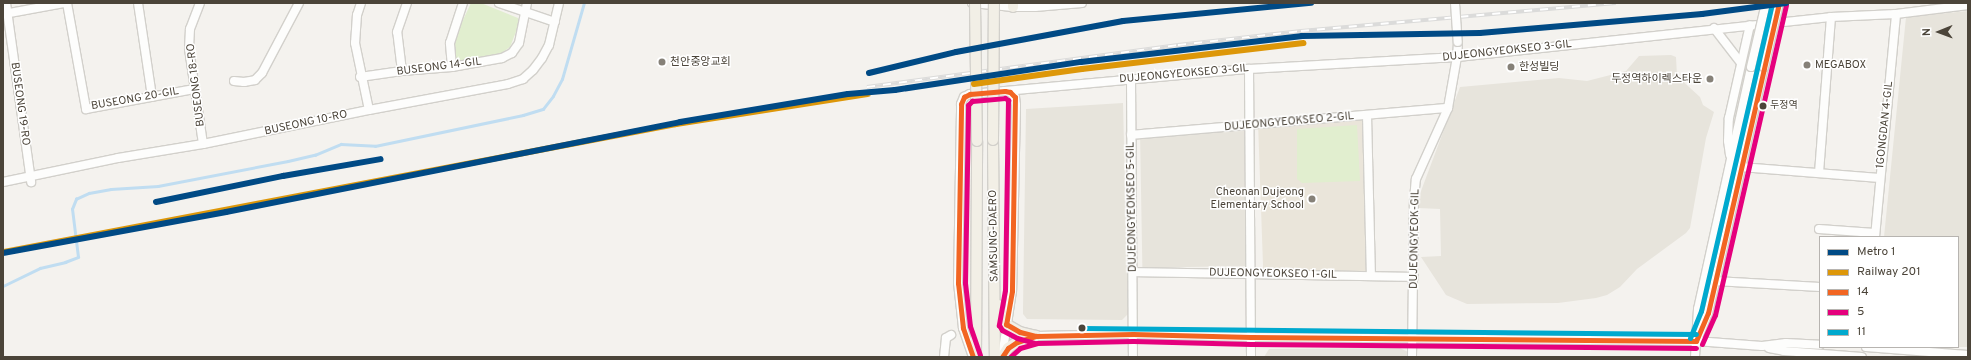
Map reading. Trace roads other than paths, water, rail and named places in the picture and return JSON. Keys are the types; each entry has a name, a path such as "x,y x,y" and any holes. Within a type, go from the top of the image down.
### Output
{"main road":[{"name":"SAMSUNG-DAERO","path":"974,3 978,141 974,357"},
{"name":"SAMSUNG-DAERO","path":"994,3 993,140 995,357"},
{"path":"995,292 1002,318 1006,324 1020,332 1036,336"},
{"path":"1002,357 1008,348 1017,342 1036,336"}],"street":[{"name":"BUSEONG 19-RO","path":"6,3 6,14 31,179"},
{"path":"6,14 66,3"},
{"name":"BUSEONG 20-GIL","path":"66,3 86,109 194,89"},
{"path":"138,3 152,96"},
{"name":"BUSEONG 18-RO","path":"200,3 190,29 189,48 203,144"},
{"path":"234,81 244,82 255,80 262,73 299,3"},
{"path":"361,3 357,15 355,43 360,77 369,110"},
{"path":"402,71 397,32 407,3"},
{"path":"452,67 450,43 463,3"},
{"path":"499,3 555,22"},
{"name":"BUSEONG 14-GIL","path":"360,77 402,71 452,67 502,58 512,53 518,43 527,3"},
{"name":"BUSEONG 10-RO","path":"3,182 31,179 118,158 203,144 369,110 508,84 522,78 533,70 542,58 549,45 559,3"},
{"path":"974,3 1013,5 1082,3"},
{"name":"DUJEONGYEOK-GIL","path":"1412,357 1414,200 1416,179 1448,108 1458,42 1455,3"},
{"path":"1695,357 1698,309 1766,3"},
{"path":"1696,341 1708,313 1779,3"},
{"name":"DUJEONGYEOKSEO 3-GIL","path":"974,357 963,328 958,283 962,104 964,97 970,94 1249,69 1457,56 1750,24 1831,17 1896,14 1968,6"},
{"name":"1GONGDAN 4-GIL","path":"1875,235 1896,14"},
{"path":"1819,172 1831,17"},
{"path":"1731,159 1727,130 1750,24"},
{"path":"1714,28 1742,62"},
{"path":"1249,69 1251,357"},
{"name":"DUJEONGYEOKSEO 5-GIL","path":"1131,79 1133,357"},
{"path":"1016,105 1018,95 1028,88"},
{"path":"1002,357 1012,291 1016,105 1015,97 1010,92 1004,91"},
{"name":"DUJEONGYEOKSEO 2-GIL","path":"1131,135 1448,108"},
{"path":"1367,115 1371,276"},
{"path":"1741,167 1880,178"},
{"path":"1819,230 1875,235"},
{"name":"DUJEONGYEOKSEO 1-GIL","path":"1133,272 1414,277"},
{"path":"1715,281 1819,287"},
{"path":"1036,336 1133,334 1251,337 1696,341 1762,346 1784,351 1862,357"},
{"path":"944,357 946,338 951,335"},
{"path":"1762,346 1786,343 1819,345"},
{"path":"1881,348 1968,354"}],"waterway":[{"path":"3,286 40,268 78,257 72,209 76,199 89,193 111,189 158,186 288,161 315,155 341,144 375,146 523,115 543,109 553,96 562,79 584,3"}],"railway":[{"path":"867,87 1178,45 1301,31 1616,3"}],"metro line":[{"name":"1","path":"869,73 956,52 1123,21 1311,3"},
{"name":"1","path":"3,253 226,212 680,122 848,94 895,90 1081,62 1302,36 1480,33 1702,14 1786,3"},
{"name":"1","path":"156,202 283,176 381,159"}],"rail line":[{"name":"201","path":"974,84 1082,69 1303,43"},
{"name":"201","path":"4,252 676,124 868,94"}],"place":[{"name":"천안중앙교회","path":"662,62"},
{"name":"MEGABOX","path":"1807,65"},
{"name":"한성빌딩","path":"1511,67"},
{"name":"두정역하이렉스타운","path":"1710,79"},
{"name":"두정역","path":"1763,106"},
{"name":"Cheonan Dujeong Elementary School","path":"1312,199"}]}
